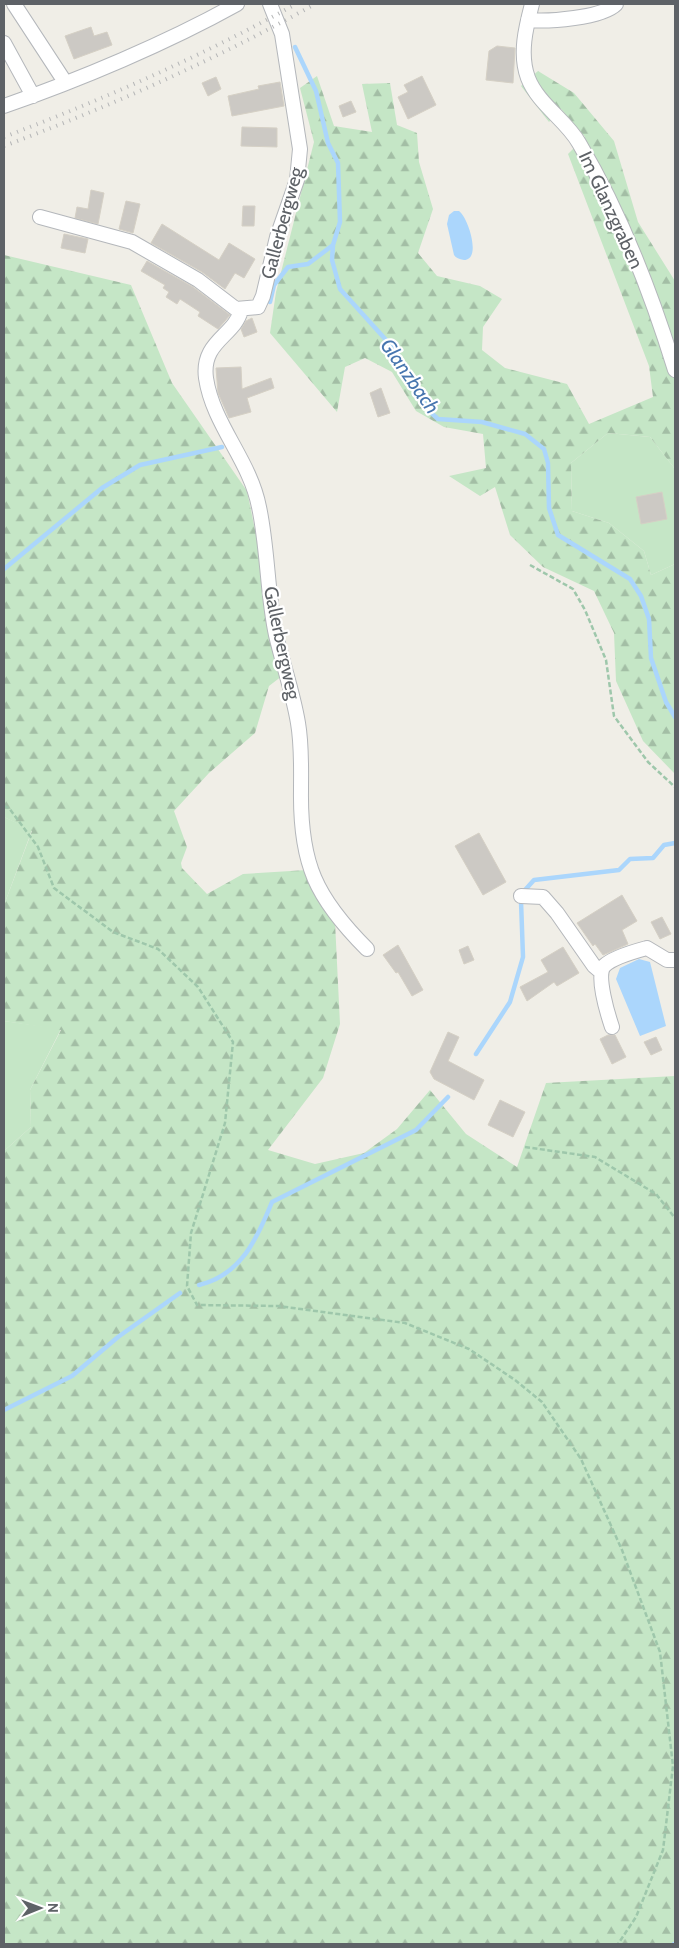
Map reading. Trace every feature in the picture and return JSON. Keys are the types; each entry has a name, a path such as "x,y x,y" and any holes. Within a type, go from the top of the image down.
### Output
{"street":[{"path":"14,4 66,82"},
{"path":"4,106 33,96 173,36 237,4"},
{"name":"Gallerbergweg","path":"270,4 282,34 300,150 300,165 297,180 277,237 261,303 258,307 240,310 236,321 214,345 208,361 206,378 220,422 251,477 259,507 276,634 298,724 302,759 301,793 304,843 309,866 323,898 344,926 367,950"},
{"name":"Im Glanzgraben","path":"532,4 524,50 528,78 534,90 578,141 601,184 654,304 675,370"},
{"path":"528,20 544,22 607,11 616,4"},
{"path":"4,43 33,96"},
{"path":"40,217 132,242 198,280 240,310"},
{"path":"521,896 543,897 557,913 594,966 601,972 604,999 612,1027"},
{"path":"601,972 607,964 648,948 667,960 675,960"}],"path":[{"path":"530,565 573,589 585,610 606,660 614,716 648,762 675,787"},
{"path":"4,806 9,808 38,848 54,888 113,932 158,949 198,987 233,1042 225,1123 191,1232 187,1286 197,1305 278,1306 406,1324 469,1349 515,1380 542,1402 581,1459 622,1550 660,1652 673,1766 663,1850 636,1917 618,1944"},
{"path":"526,1147 594,1157 656,1194 675,1218"}],"green space":[{"path":"538,71 574,93 614,141 638,222 675,281 675,469 650,437 608,433 571,463 572,511 609,523 644,551 651,575 675,564 675,774 643,741 616,681 614,633 594,591 543,567 510,535 495,487 480,496 449,476 486,468 483,434 444,427 416,411 392,372 365,358 345,367 337,412 270,333 276,292 314,142 300,88 317,76 334,126 372,132 362,84 390,83 397,125 417,133 419,162 433,209 418,253 437,276 480,286 502,299 483,327 482,350 505,368 567,384 589,424 653,397 649,366 568,154 585,137 561,109 549,122 521,86"},
{"path":"4,255 131,285 172,383 247,491 269,598 282,676 269,686 255,733 209,773 174,811 187,847 181,863 182,868 207,894 243,874 307,870 335,922 340,1024 323,1078 268,1150 315,1164 364,1153 397,1129 430,1090 466,1134 517,1167 546,1083 675,1076 675,1944 4,1944 4,1151 31,1127 30,1090 61,1030 4,1021 4,905 32,831 4,817"},
{"path":"608,433 650,437 675,469 675,564 651,575 644,551 609,523 572,511 571,463"},
{"path":"4,817 32,830 4,905"},
{"path":"4,1021 61,1029 30,1090 31,1127 4,1151"}],"water":[{"path":"454,211 459,211 463,215 472,238 472,253 469,258 464,260 454,255 447,224 449,215"},
{"path":"639,959 650,962 666,1026 640,1036 616,979 620,968"}],"building":[{"path":"91,27 94,36 107,32 112,45 74,59 65,36"},
{"path":"497,46 515,48 513,83 486,80 489,51"},
{"path":"422,76 436,105 408,119 398,97 408,92 404,85"},
{"path":"216,77 221,89 208,96 202,83"},
{"path":"280,82 284,106 232,116 228,96 259,89 258,86"},
{"path":"351,101 356,112 343,117 339,106"},
{"path":"242,127 277,128 277,147 241,146"},
{"path":"91,190 104,193 98,224 75,218 77,207 88,209"},
{"path":"126,201 140,204 133,233 119,229"},
{"path":"243,206 255,206 254,226 242,226"},
{"path":"162,224 219,260 229,243 255,259 244,278 235,273 225,289 202,272 151,243"},
{"path":"64,234 88,239 85,253 61,248"},
{"path":"147,261 193,287 230,315 218,329 198,316 200,312 180,299 177,304 166,297 169,292 163,288 165,285 141,271"},
{"path":"252,318 257,332 244,337 241,329 246,321"},
{"path":"241,367 242,389 271,378 274,388 247,398 251,412 229,418 218,393 216,368"},
{"path":"381,388 390,413 378,417 370,393"},
{"path":"662,492 667,519 641,524 636,497"},
{"path":"479,833 506,882 483,895 455,846"},
{"path":"622,895 637,921 622,930 628,944 603,955 595,944 593,946 577,923"},
{"path":"662,917 671,934 660,939 651,922"},
{"path":"398,945 423,990 412,996 398,972 396,973 383,955"},
{"path":"468,946 474,960 464,964 459,950"},
{"path":"563,947 579,973 557,986 554,982 527,1001 520,987 548,972 541,960"},
{"path":"448,1032 459,1037 448,1061 484,1080 474,1100 434,1079 430,1072"},
{"path":"608,1035 615,1035 626,1057 612,1064 600,1039"},
{"path":"656,1037 662,1050 651,1055 644,1042"},
{"path":"500,1100 525,1112 513,1137 488,1125"}],"waterway":[{"name":"Glanzbach","path":"295,47 316,91 328,143 338,163 340,222 333,245 332,260 340,289 396,351 428,410 438,419 482,422 525,434 544,449 548,463 549,508 558,535 630,579 641,596 649,619 651,658 666,702 675,717"},
{"path":"270,302 274,285 288,267 308,264 333,245"},
{"path":"4,569 102,488 140,465 222,447"},
{"path":"525,890 534,880 619,870 630,859 653,858 664,845 675,843"},
{"path":"476,1054 510,1002 523,957 521,901"},
{"path":"199,1285 214,1280 226,1273 246,1254 272,1202 416,1130 448,1097"},
{"path":"4,1410 72,1376 118,1337 180,1293"}],"railway":[{"path":"4,137 79,108 152,76 296,4"},
{"path":"4,146 84,115 162,81 277,25 315,4"}]}
